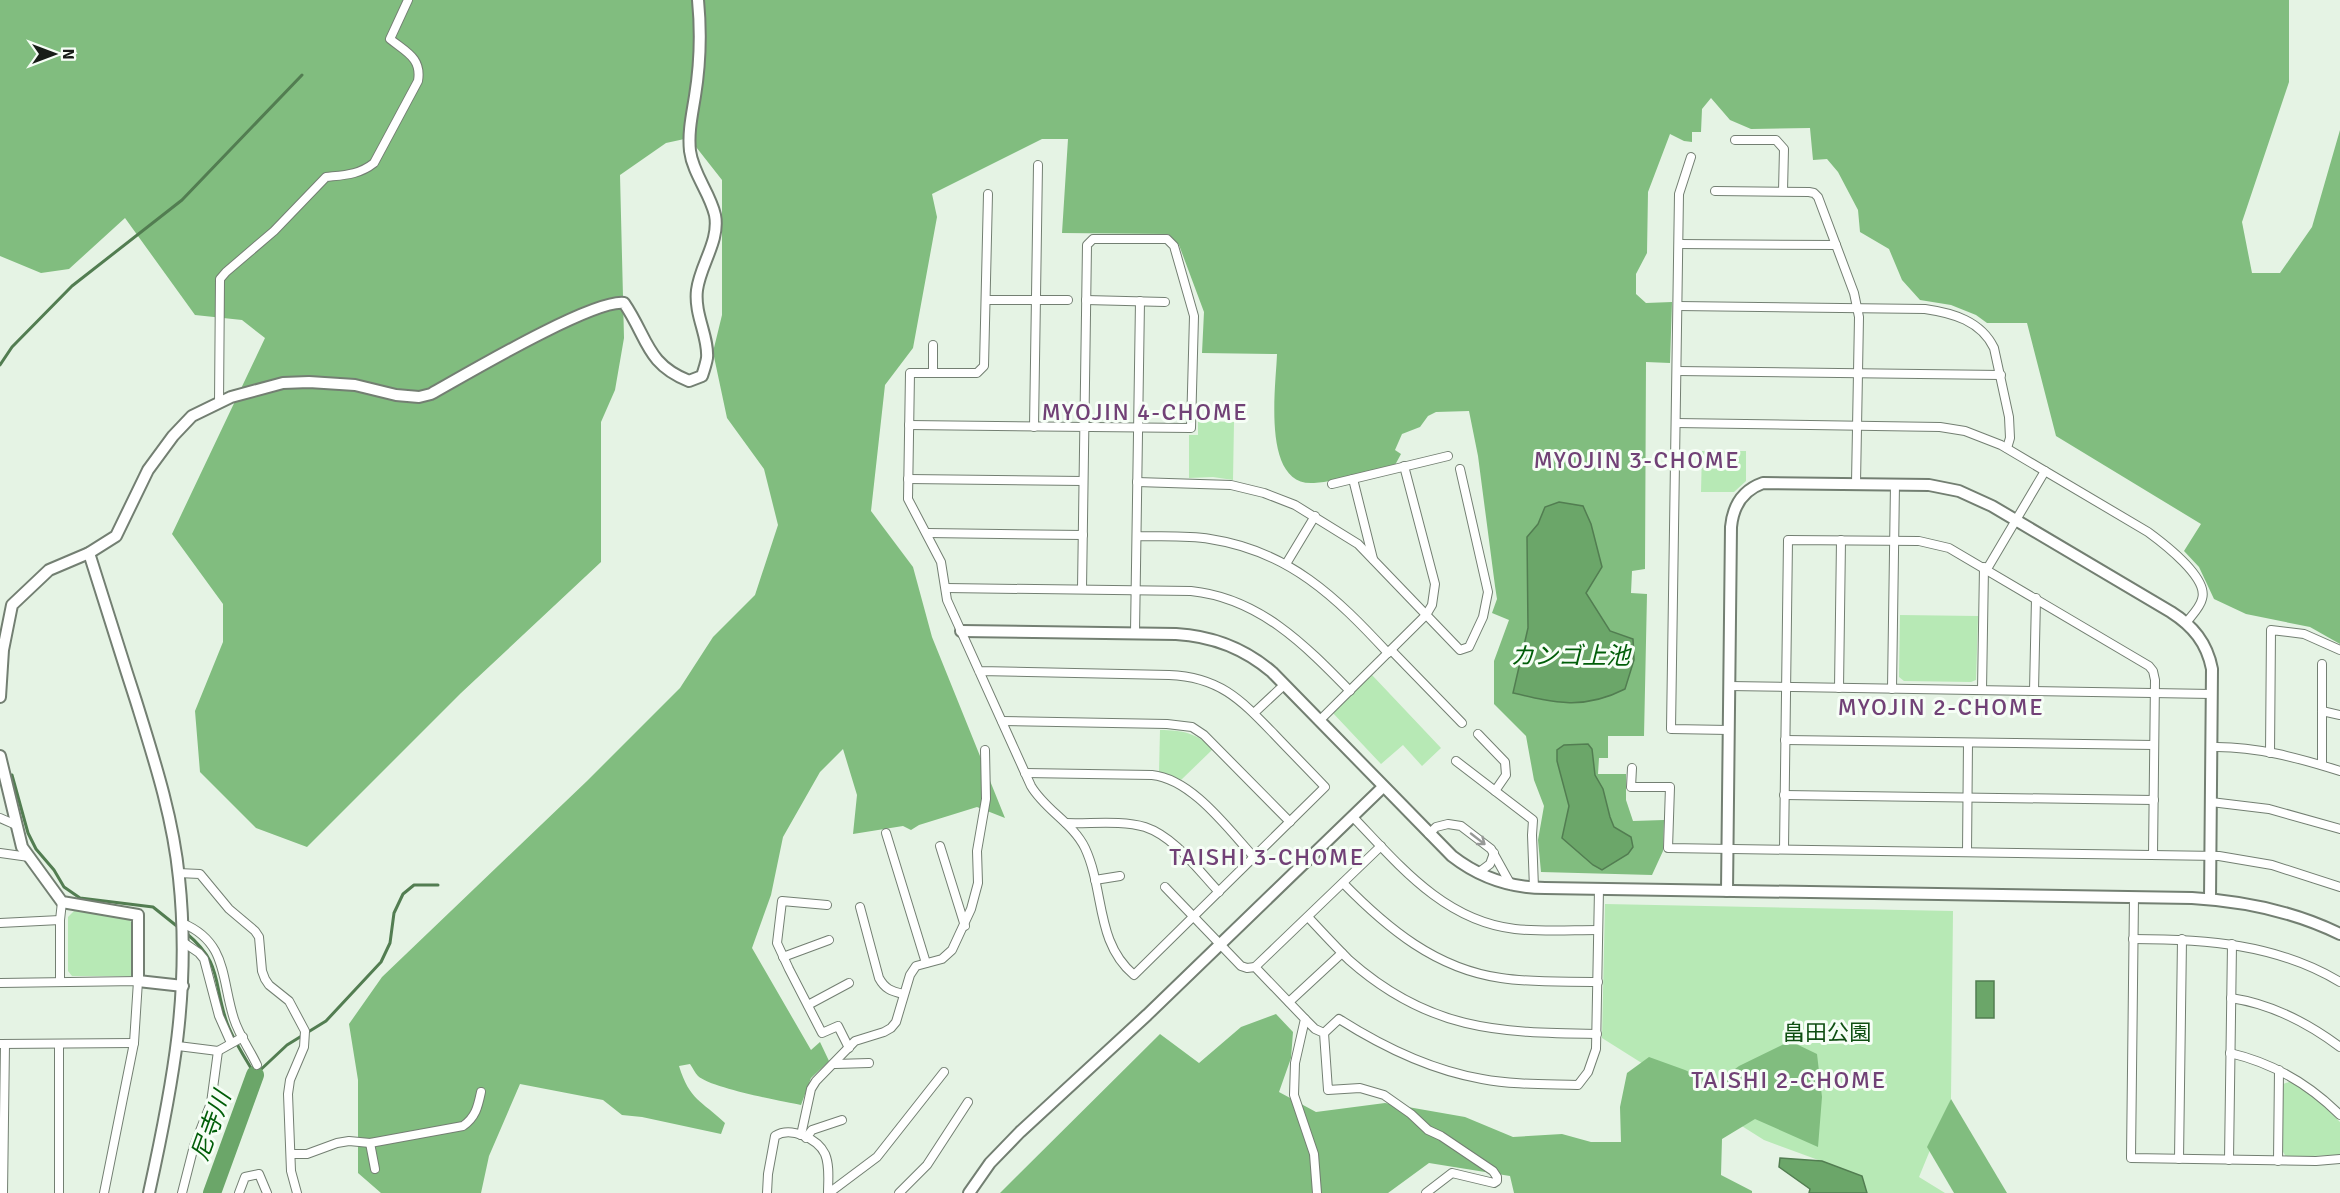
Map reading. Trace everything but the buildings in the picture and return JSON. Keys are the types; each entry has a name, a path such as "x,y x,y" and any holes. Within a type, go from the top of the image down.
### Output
{"street":[{"path":"219,403 220,279 274,231 326,177 352,174 366,169 374,162 417,81 420,69 416,61 390,39 408,0"},
{"path":"0,697 3,650 12,605 49,570 90,553 116,536 148,470 173,436 192,416 219,403 283,383 355,385 396,395 419,397 431,394 575,317 615,302 624,303 635,319 653,357 662,367 689,381 702,376 707,351 697,312 697,291 702,266 714,239 715,217 690,152 690,122 699,65 698,0"},
{"path":"1735,140 1776,140 1784,149 1783,191"},
{"path":"1691,157 1679,194 1671,729 1729,729"},
{"path":"1034,427 1038,165"},
{"path":"1715,191 1783,191 1814,193 1818,197 1857,308 1856,483"},
{"path":"979,671 1191,677 1227,690 1237,697 1325,787 1134,975 1119,961 1108,941 1095,880 1084,846 1065,823 1038,797 1025,773 1002,721 979,671 947,600 941,562 908,499 910,373 977,373 984,366 988,194"},
{"path":"909,425 1034,427 1084,427 1138,428 1191,428 1194,316 1174,246 1167,239 1093,239 1087,244 1084,427 1083,481 1082,589"},
{"path":"1679,244 1836,245"},
{"path":"986,300 1068,300"},
{"path":"1086,300 1165,302"},
{"path":"1136,633 1140,301"},
{"path":"1678,306 1932,310 1969,321 1990,340 1998,358 2009,417 2010,438 2007,448"},
{"path":"933,345 933,373"},
{"path":"1677,371 2001,375"},
{"path":"1676,423 1952,428 1978,435 2007,448 2148,532 2168,547 2189,568 2197,580 2203,597 2186,623"},
{"path":"1332,484 1448,456"},
{"path":"1319,721 1426,615 1432,605 1435,584 1404,466"},
{"path":"1137,482 1208,482 1231,485 1278,497 1315,516 1358,544 1460,650 1469,647 1487,607 1488,583 1460,469"},
{"path":"1982,690 1985,568 2045,471"},
{"path":"908,479 1083,481"},
{"path":"1353,479 1373,559"},
{"path":"1727,891 1731,527 1737,506 1750,489 1763,483 1856,483 1937,485 1982,501 2186,623 2199,636 2210,660 2212,694 2210,899"},
{"path":"1892,689 1895,484"},
{"path":"1286,564 1315,516"},
{"path":"927,533 1083,535"},
{"path":"1137,536 1192,537 1223,541 1256,551 1286,564 1319,585 1340,603 1462,723"},
{"path":"1784,849 1788,540 1841,540 1938,544 1955,550 2149,666 2155,675 2153,855"},
{"path":"1839,688 1841,540"},
{"path":"90,553 159,776 178,873 183,942 183,986 178,1046 149,1193"},
{"path":"946,588 1202,592 1248,606 1268,617 1296,638 1350,691"},
{"path":"2034,691 2036,598"},
{"path":"2270,753 2271,630 2304,634 2340,651"},
{"path":"961,631 1186,634 1220,642 1252,657 1284,685 1452,856 1478,873 1511,885 1534,888 2210,899 2272,909 2305,919 2340,934"},
{"path":"2322,664 2322,765"},
{"path":"1254,713 1284,685"},
{"path":"1729,686 2212,694"},
{"path":"2322,711 2340,716"},
{"path":"1002,721 1177,724 1192,727 1212,741 1290,822"},
{"path":"1478,734 1505,762 1506,774 1495,791"},
{"path":"1785,740 2154,745"},
{"path":"1967,852 1968,743"},
{"path":"2211,747 2270,753 2340,771"},
{"path":"803,1136 811,1089 816,1081 855,1041 891,1028 896,1022 903,994 916,966 942,959 952,950 965,926 978,883 977,851 986,799 985,750"},
{"path":"0,756 22,847 62,902 60,982"},
{"path":"1456,761 1533,820 1534,888"},
{"path":"1632,768 1631,787 1670,788 1668,848 2210,856 2272,864 2340,887"},
{"path":"1025,773 1152,775 1168,778 1191,792 1254,857"},
{"path":"969,1193 990,1163 1020,1132 1383,787"},
{"path":"1785,795 2154,800"},
{"path":"2211,802 2269,809 2340,829"},
{"path":"1353,817 1433,896 1480,920 1514,929 1598,930"},
{"path":"0,818 16,825"},
{"path":"1065,823 1127,824 1147,828 1167,839 1219,892"},
{"path":"1429,834 1436,827 1455,824 1494,853 1511,885"},
{"path":"886,833 926,963"},
{"path":"940,846 965,926"},
{"path":"1255,967 1381,846"},
{"path":"0,853 29,857"},
{"path":"1478,873 1490,864 1494,853"},
{"path":"178,873 200,874 229,909 255,930 259,937 262,971 265,979 289,1001 305,1035 288,1086 291,1171 297,1193"},
{"path":"1095,880 1120,876"},
{"path":"1343,883 1381,921 1398,934 1414,945 1456,966 1489,976 1519,981 1598,982"},
{"path":"1165,887 1241,966 1255,967 1315,1029 1324,1033"},
{"path":"1324,1033 1339,1019 1410,1058 1463,1075 1503,1082 1578,1085 1594,1057 1597,1034 1599,889"},
{"path":"2134,897 2131,1158 2278,1161 2340,1159"},
{"path":"827,905 782,901 777,942 822,1033 838,1026 849,1048"},
{"path":"62,902 138,915 138,981 134,1043 105,1193"},
{"path":"860,907 879,978 891,991 903,994"},
{"path":"1308,917 1342,953 1367,974 1427,1011 1462,1023 1514,1032 1597,1034"},
{"path":"0,923 60,920"},
{"path":"182,923 196,929 219,954 234,1019 257,1065"},
{"path":"2133,939 2182,939 2232,944 2296,961 2340,982"},
{"path":"2179,1159 2182,939"},
{"path":"783,957 829,940"},
{"path":"183,942 204,959 219,1016 231,1043"},
{"path":"2229,1160 2232,944"},
{"path":"1289,1002 1342,953"},
{"path":"0,983 138,981 183,986"},
{"path":"808,1005 849,983"},
{"path":"2231,998 2294,1018 2340,1047"},
{"path":"1305,1019 1295,1063 1294,1095 1314,1154 1317,1193"},
{"path":"1324,1033 1328,1090 1360,1088 1384,1095 1411,1114 1428,1130 1441,1136 1493,1171 1497,1177 1494,1183 1452,1173 1426,1193"},
{"path":"178,1046 218,1051 243,1037"},
{"path":"3,1193 3,1044 134,1043"},
{"path":"59,1044 59,1193"},
{"path":"182,1193 194,1146 210,1103 218,1051"},
{"path":"2230,1053 2259,1061 2279,1070 2306,1086 2340,1115"},
{"path":"835,1064 869,1063"},
{"path":"2278,1161 2279,1070"},
{"path":"829,1193 877,1157 944,1072"},
{"path":"291,1154 307,1154 349,1141 370,1143 464,1126 471,1121 477,1110 481,1092"},
{"path":"899,1193 927,1165 968,1102"},
{"path":"803,1136 812,1130 842,1120"},
{"path":"767,1193 775,1136 786,1132 803,1136 818,1144 827,1161 829,1193"},
{"path":"370,1143 375,1169"},
{"path":"239,1193 245,1177 259,1174 267,1193"}],"green space":[{"path":"1198,421 1234,422 1233,480 1213,477 1189,478 1189,435 1198,435"},
{"path":"1702,451 1746,451 1746,481 1734,492 1701,492"},
{"path":"1900,615 1978,616 1976,680 1971,682 1904,681 1899,677"},
{"path":"1372,675 1441,748 1422,766 1403,745 1381,764 1332,712"},
{"path":"1160,730 1189,734 1201,739 1213,749 1181,780 1159,772"},
{"name":"畠田公園","path":"1605,904 1953,911 1951,1099 1919,1177 1945,1193 1867,1193 1862,1176 1764,1140 1602,1038"},
{"path":"75,910 129,919 133,925 136,972 131,976 72,976 68,971 68,917"},
{"path":"2292,1081 2321,1103 2340,1122 2340,1155 2286,1157 2282,1150 2283,1084"}],"shaded area":[{"path":"0,0 2289,0 2289,82 2242,222 2252,273 2280,273 2312,227 2340,130 2340,644 2310,627 2246,614 2214,599 2199,567 2184,551 2201,524 2056,436 2027,323 1987,323 1976,315 1951,305 1920,300 1902,280 1889,249 1860,232 1858,210 1838,172 1827,159 1813,160 1810,128 1751,129 1730,120 1711,98 1702,109 1701,132 1692,132 1692,142 1670,134 1648,192 1647,253 1636,274 1636,294 1646,303 1672,302 1670,363 1646,362 1645,569 1632,571 1631,593 1647,594 1644,736 1608,736 1608,758 1599,758 1598,774 1626,774 1626,800 1633,821 1664,820 1663,851 1652,875 1541,872 1538,840 1544,806 1534,780 1526,736 1494,704 1494,661 1509,620 1492,613 1497,599 1478,456 1469,411 1436,412 1428,416 1420,427 1402,434 1395,450 1401,454 1395,465 1324,482 1297,480 1286,469 1279,452 1275,432 1277,354 1202,353 1204,312 1179,245 1168,234 1062,233 1068,139 1042,139 932,194 937,217 913,348 885,385 871,511 913,567 932,637 1005,818 977,807 919,825 911,830 903,826 853,834 857,795 843,749 820,772 783,837 771,895 752,948 811,1050 820,1042 829,1061 811,1078 801,1105 717,1085 698,1076 690,1064 679,1066 692,1093 725,1123 721,1134 642,1117 622,1115 603,1100 520,1084 489,1156 481,1193 381,1193 358,1173 358,1080 349,1024 382,977 587,781 680,688 713,637 755,595 778,525 764,469 727,418 713,352 722,315 722,180 689,138 666,143 620,175 624,338 615,390 601,422 601,562 461,693 307,847 256,828 200,772 195,711 223,642 223,604 172,534 265,338 242,320 195,315 125,218 69,269 41,273 0,256"},
{"path":"1276,1014 1293,1032 1291,1058 1279,1092 1316,1112 1385,1103 1465,1117 1513,1137 1562,1134 1591,1142 1621,1142 1620,1107 1627,1073 1649,1057 1715,1084 1739,1066 1790,1041 1817,1054 1822,1097 1818,1147 1755,1119 1722,1139 1721,1175 1752,1193 1514,1193 1510,1176 1429,1163 1388,1193 1000,1193 1160,1034 1199,1063 1241,1027"},
{"path":"1951,1099 2007,1193 1954,1193 1927,1147"}],"water":[{"name":"カンゴ上池","path":"1559,502 1583,506 1591,524 1602,567 1586,593 1610,631 1633,639 1634,660 1625,689 1610,696 1583,702 1556,702 1513,693 1528,628 1527,537 1538,524 1545,507"},
{"path":"1588,744 1592,749 1595,775 1603,789 1614,827 1631,837 1633,847 1628,854 1602,870 1562,838 1569,806 1557,761 1557,750 1564,745"},
{"path":"1976,981 1994,981 1994,1018 1976,1018"},
{"path":"1780,1158 1822,1161 1862,1176 1867,1193 1809,1193 1810,1189 1779,1167"}],"waterway":[{"path":"0,365 12,347 72,286 182,200 302,75"},
{"path":"8,776 12,775 28,833 36,849 54,870 64,887 80,898 153,907 178,927"},
{"path":"186,933 198,944 211,963 229,1027 255,1075 287,1045 326,1021 381,962 390,943 394,913 403,894 414,885 438,885"},
{"name":"尼寺川","path":"212,1193 255,1075"}],"district":[{"name":"MYOJIN 4-CHOME","path":"1145,412"},
{"name":"MYOJIN 3-CHOME","path":"1637,460"},
{"name":"MYOJIN 2-CHOME","path":"1941,707"},
{"name":"TAISHI 3-CHOME","path":"1267,857"},
{"name":"TAISHI 2-CHOME","path":"1789,1080"}]}
